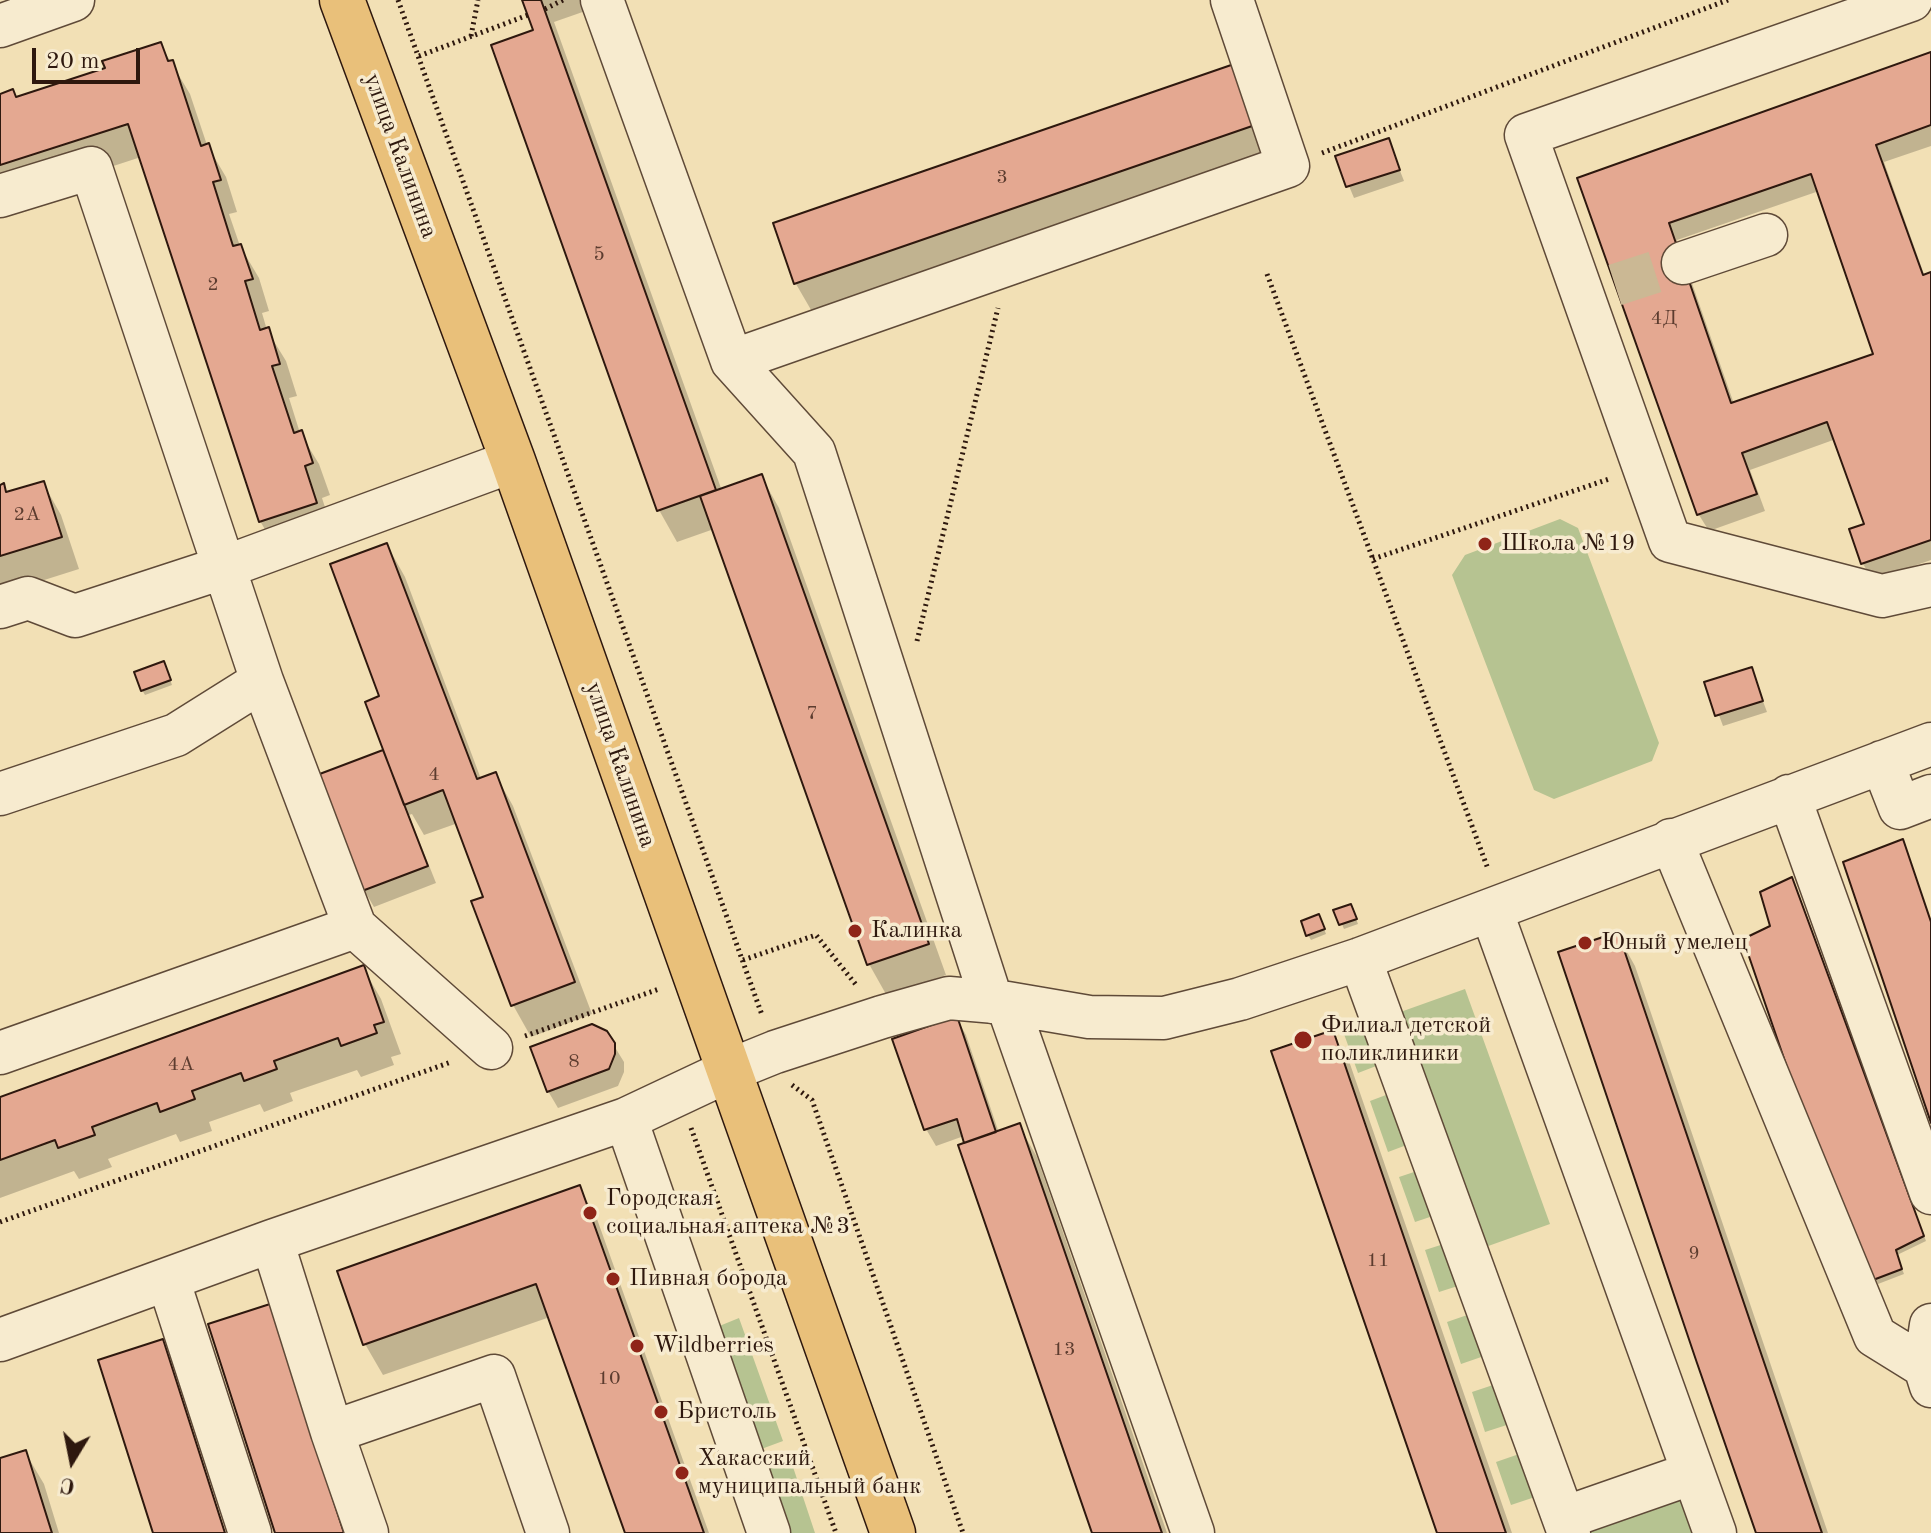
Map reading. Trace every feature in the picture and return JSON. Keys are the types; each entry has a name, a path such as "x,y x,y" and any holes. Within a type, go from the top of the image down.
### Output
{"main road":[{"name":"улица Калинина","path":"342,0 513,461 893,1533"}],"street":[{"path":"0,26 73,0"},
{"path":"602,0 732,361 814,452 1000,1002 1193,1533"},
{"path":"732,361 1288,166 1232,0"},
{"path":"1911,0 1526,135 1598,290 1644,467 1670,541 1882,596 1931,585"},
{"path":"0,196 91,168 262,681 355,927 491,1048"},
{"path":"1683,263 1766,235"},
{"path":"0,607 28,598 75,616 225,567 513,461"},
{"path":"0,794 176,735 262,681"},
{"path":"0,1340 272,1241 626,1119 775,1052 882,1017 949,998 1000,1002 1089,1017 1164,1018 1240,999 1360,959 1491,893 1671,840 1931,744"},
{"path":"1882,762 1900,808 1931,796"},
{"path":"1789,796 1931,1193"},
{"path":"1671,840 1875,1336 1929,1372"},
{"path":"1491,893 1715,1533"},
{"path":"0,1053 355,927"},
{"path":"1360,959 1566,1526 1693,1473"},
{"path":"626,1119 769,1533"},
{"path":"272,1241 367,1533"},
{"path":"168,1279 250,1533"},
{"path":"1929,1372 1931,1325"},
{"path":"332,1432 494,1376 548,1533"}],"path":[{"path":"398,0 784,1079 812,1100 963,1533"},
{"path":"471,37 478,0"},
{"path":"545,9 563,0"},
{"path":"1288,166 1728,0"},
{"path":"419,56 528,15"},
{"path":"914,655 1010,262"},
{"path":"1267,274 1373,559 1491,893"},
{"path":"1373,559 1644,467"},
{"path":"743,960 816,935 882,1017"},
{"path":"0,1222 665,987"},
{"path":"679,1094 836,1533"}],"green space":[{"path":"1560,519 1578,528 1659,743 1652,761 1554,799 1534,790 1452,575 1465,555"},
{"path":"1465,989 1550,1224 1477,1250 1392,1015"},
{"path":"1371,1025 1384,1063 1358,1073 1344,1034"},
{"path":"1394,1092 1412,1143 1388,1152 1370,1101"},
{"path":"1423,1169 1439,1214 1415,1222 1399,1177"},
{"path":"1450,1242 1464,1284 1439,1292 1425,1250"},
{"path":"1473,1313 1487,1355 1461,1364 1447,1322"},
{"path":"739,1318 783,1441 756,1451 712,1329"},
{"path":"1499,1383 1513,1423 1485,1432 1472,1392"},
{"path":"788,1452 815,1533 784,1533 759,1464"},
{"path":"1525,1452 1541,1495 1511,1505 1496,1462"},
{"path":"1682,1484 1699,1533 1589,1533 1585,1518"}],"building":[{"path":"522,0 541,0 716,490 657,511 491,45 533,30"},
{"path":"161,42 168,61 173,60 201,146 209,143 221,180 213,182 233,246 241,244 253,279 245,281 260,330 269,327 280,364 272,366 294,433 302,430 313,463 305,466 317,503 259,522 128,124 0,165 0,94 13,89 16,97 105,68 102,61"},
{"path":"1931,52 1931,125 1876,145 1923,275 1931,272 1931,540 1861,564 1849,529 1864,524 1827,422 1742,453 1757,494 1697,515 1577,178","holes":["1811,174 1873,354 1731,403 1669,223"]},
{"path":"1237,63 1258,124 794,284 773,223"},
{"path":"1389,138 1400,170 1346,187 1335,156"},
{"path":"762,474 929,944 867,965 700,496"},
{"path":"44,481 62,537 0,556 0,485 4,483 6,492"},
{"path":"387,543 477,779 496,772 575,982 511,1006 471,901 483,897 443,790 404,805 365,702 379,696 330,564"},
{"path":"164,661 171,680 141,691 134,672"},
{"path":"1752,667 1763,701 1715,716 1704,682"},
{"path":"383,750 428,866 362,891 317,775"},
{"path":"1903,839 1931,922 1931,1123 1843,862"},
{"path":"1792,877 1924,1236 1896,1250 1902,1269 1873,1280 1838,1216 1743,939 1770,926 1760,892"},
{"path":"1351,904 1357,919 1339,925 1333,910"},
{"path":"1319,914 1325,929 1306,936 1301,921"},
{"path":"1618,932 1822,1533 1756,1533 1697,1363 1558,952"},
{"path":"364,965 384,1022 374,1025 377,1033 341,1046 338,1038 274,1061 277,1069 244,1081 241,1073 192,1091 195,1099 160,1112 157,1103 92,1127 95,1135 58,1148 55,1140 0,1160 0,1097"},
{"path":"957,1016 996,1132 964,1143 957,1119 924,1130 892,1039"},
{"path":"592,1024 607,1031 615,1043 615,1054 609,1069 547,1092 530,1047"},
{"path":"1333,1030 1506,1533 1437,1533 1271,1051"},
{"path":"1020,1123 1162,1533 1092,1533 958,1145"},
{"path":"580,1185 704,1533 625,1533 536,1284 363,1345 337,1271"},
{"path":"270,1304 344,1533 275,1533 208,1324"},
{"path":"163,1339 225,1533 153,1533 98,1360"},
{"path":"26,1450 52,1533 0,1533 0,1458"}],"tunnel":[{"path":"1615,285 1683,263"}],"place":[{"name":"Школа №19","path":"1485,544"},
{"name":"Калинка","path":"855,931"},
{"name":"Юный умелец","path":"1585,943"},
{"name":"Филиал детской поликлиники","path":"1303,1040"},
{"name":"Городская социальная аптека №3","path":"590,1213"},
{"name":"Пивная борода","path":"613,1279"},
{"name":"Wildberries","path":"637,1346"},
{"name":"Бристоль","path":"661,1412"},
{"name":"Хакасский муниципальный банк","path":"682,1473"}]}
